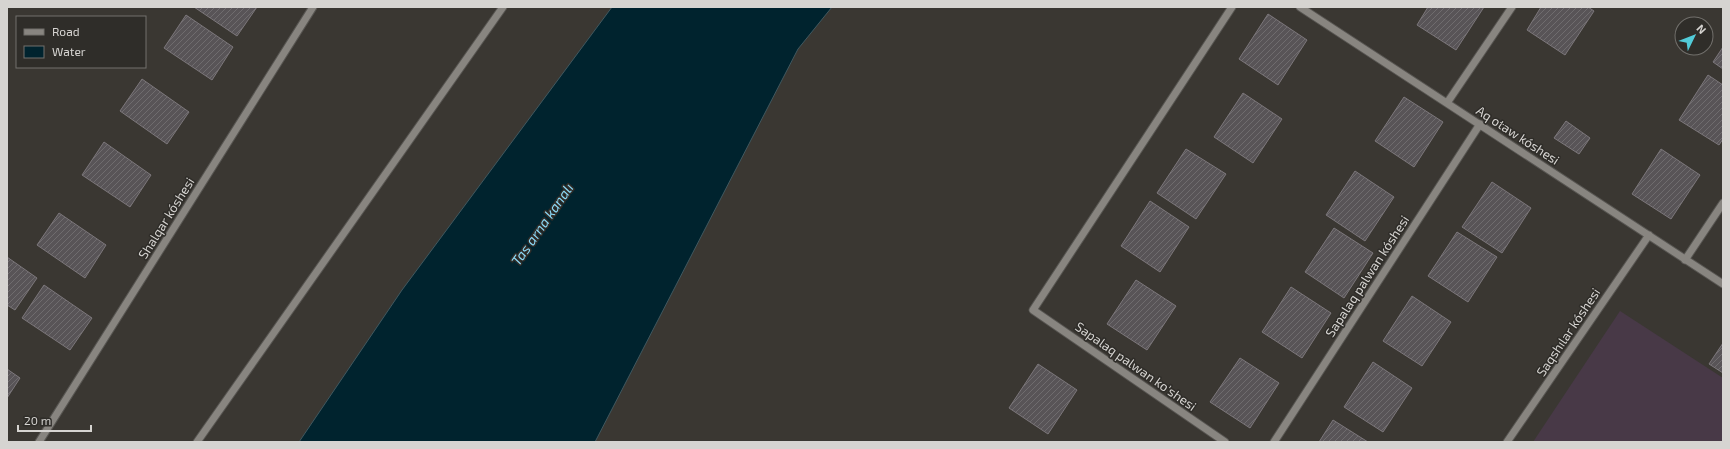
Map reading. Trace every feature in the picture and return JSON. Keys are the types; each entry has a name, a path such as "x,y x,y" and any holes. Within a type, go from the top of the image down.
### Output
{"street":[{"name":"Shalqar kóshesi","path":"39,442 314,7"},
{"path":"197,442 503,7"},
{"name":"Sapalaq palwan ko'shesi","path":"1225,442 1033,310 1232,7"},
{"name":"Aq otaw kóshesi","path":"1300,7 1723,284"},
{"path":"1448,103 1512,7"},
{"name":"Sapalaq palwan kóshesi","path":"1274,442 1480,124"},
{"path":"1685,260 1723,203"},
{"name":"Saqshılar kóshesi","path":"1507,442 1649,235"}],"shaded area":[{"path":"1620,311 1723,378 1723,442 1533,442"}],"water":[{"name":"Tas arna kanalı","path":"612,7 832,7 798,49 595,442 299,442 402,290"}],"building":[{"path":"194,7 257,7 237,36"},
{"path":"1428,7 1484,7 1456,50 1417,25"},
{"path":"1541,7 1588,7 1594,11 1565,55 1527,30"},
{"path":"1268,14 1307,40 1278,85 1239,59"},
{"path":"186,15 233,47 212,80 164,48"},
{"path":"1723,47 1723,69 1713,62"},
{"path":"1708,75 1723,85 1723,139 1719,145 1679,120"},
{"path":"142,79 189,112 167,144 120,111"},
{"path":"1243,93 1282,119 1253,163 1214,137"},
{"path":"1404,97 1443,122 1414,167 1375,141"},
{"path":"1566,121 1590,138 1579,154 1554,138"},
{"path":"104,142 151,175 130,207 82,175"},
{"path":"1186,149 1226,174 1196,219 1157,193"},
{"path":"1661,149 1700,175 1671,219 1632,194"},
{"path":"1355,171 1394,197 1365,241 1326,215"},
{"path":"1492,182 1531,208 1502,253 1462,227"},
{"path":"1150,201 1189,227 1160,272 1121,246"},
{"path":"59,213 106,245 85,278 37,245"},
{"path":"1334,228 1373,253 1344,298 1305,272"},
{"path":"1457,232 1497,257 1468,302 1428,276"},
{"path":"7,257 37,278 15,310 7,305"},
{"path":"1136,280 1176,306 1147,350 1107,324"},
{"path":"44,285 92,318 70,350 22,318"},
{"path":"1291,287 1331,313 1302,358 1262,332"},
{"path":"1412,296 1451,322 1422,366 1383,341"},
{"path":"1723,343 1723,373 1709,364"},
{"path":"1240,358 1279,383 1250,428 1210,402"},
{"path":"1373,362 1412,388 1383,432 1344,407"},
{"path":"1038,364 1077,390 1048,434 1009,408"},
{"path":"7,369 20,378 7,398"},
{"path":"1333,420 1368,442 1319,442"}]}
